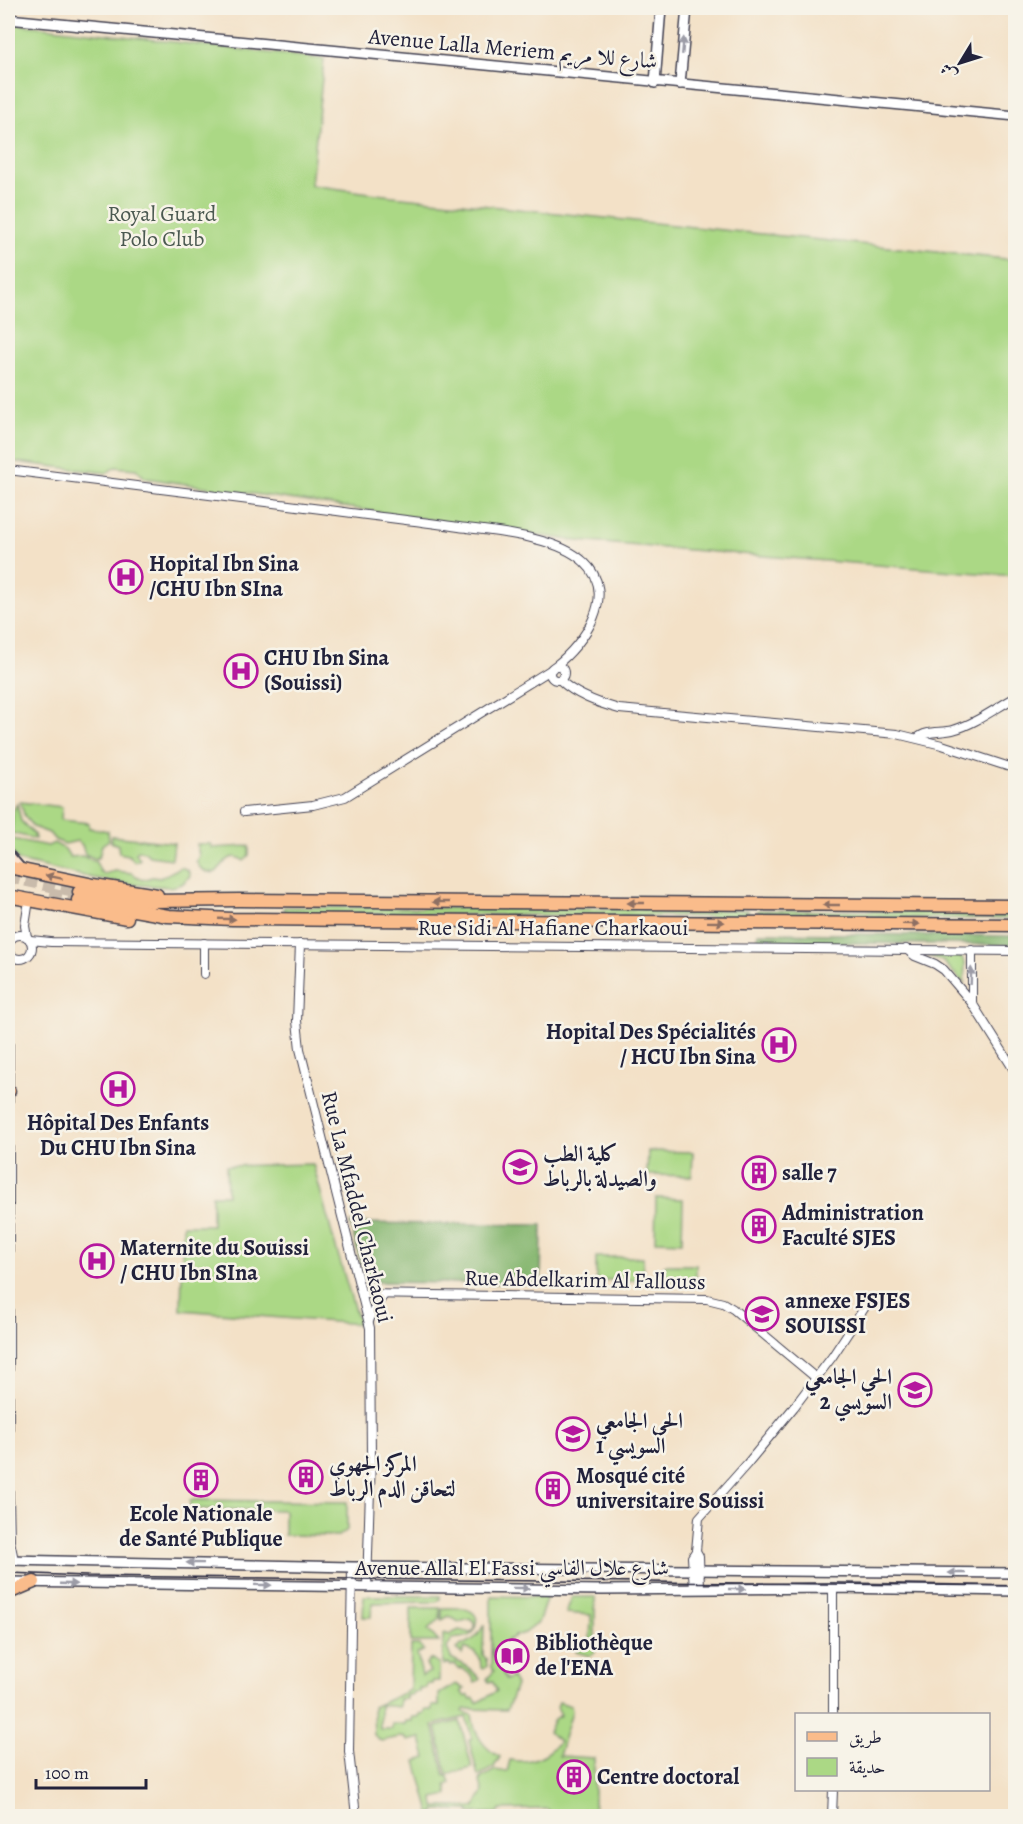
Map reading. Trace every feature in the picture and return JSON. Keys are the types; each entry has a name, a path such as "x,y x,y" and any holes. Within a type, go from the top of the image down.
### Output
{"main road":[{"path":"8,855 14,868 173,900"},
{"path":"8,896 138,919 168,916 244,919 1016,925"},
{"path":"168,916 78,896 152,901 1016,906"},
{"path":"8,1593 34,1582"}],"street":[{"path":"655,83 661,8"},
{"path":"680,84 687,8"},
{"name":"Avenue Lalla Meriem شارع للا مريم","path":"8,19 1016,116"},
{"path":"8,470 426,522 525,537 567,550 585,562 593,574 598,591 596,610 588,631 569,654 559,673 532,681 345,797 313,805 244,812"},
{"path":"532,681 559,673"},
{"path":"559,673 580,693 605,705 632,711 877,732 918,738 1016,769"},
{"path":"918,738 922,734 942,733 965,726 1016,697"},
{"path":"29,900 26,922 32,951"},
{"path":"11,1560 9,1541 8,1091 10,954 8,949 9,943 18,936 26,922"},
{"path":"18,936 28,939"},
{"name":"Rue Sidi Al Hafiane Charkaoui","path":"28,939 50,942 906,949 919,959 940,966 972,1003 1016,1073"},
{"path":"10,974 32,951 50,942"},
{"path":"204,943 204,974"},
{"name":"Rue La Mfaddel Charkaoui","path":"300,944 297,1021 300,1049 369,1323 371,1344 367,1587"},
{"path":"906,949 1016,951"},
{"path":"972,950 972,1003"},
{"path":"10,954 22,960"},
{"name":"Rue Abdelkarim Al Fallouss","path":"362,1294 707,1299 723,1303 733,1309 816,1378"},
{"path":"369,1323 375,1307 384,1295"},
{"path":"697,1588 699,1556 696,1551 697,1525 701,1515 753,1457 816,1378 864,1307"},
{"path":"8,1508 9,1497"},
{"name":"Avenue Allal El Fassi شارع علال الفاسي","path":"11,1560 352,1567 1016,1573"},
{"path":"352,1567 349,1751 356,1816"},
{"name":"Avenue Allal El Fassi شارع علال الفاسي","path":"8,1582 166,1586 603,1590 833,1588 1016,1592"},
{"path":"833,1588 833,1713"},
{"path":"832,1791 832,1816"}],"green space":[{"name":"Royal Guard Polo Club","path":"8,23 324,59 311,185 392,196 1015,260 1015,576 577,541 145,478 136,469 115,467 107,473 8,461"},
{"path":"20,802 62,807 61,820 89,823 89,828 108,831 109,840 102,845 99,857 95,859 85,854 82,845 77,841 65,844 55,840 49,833 33,827 25,817"},
{"path":"17,804 21,821 34,834 35,839 11,833 13,811"},
{"path":"112,836 174,843 172,859 149,856 138,850 136,853 140,859 135,862 128,855 119,853 118,845 111,842"},
{"path":"9,840 48,846 54,843 65,849 70,857 83,856 96,862 104,874 115,871 132,873 142,880 152,877 160,878 181,867 188,870 190,876 182,884 171,887 137,885 93,878 19,861 11,852 12,843"},
{"path":"197,844 211,844 211,848 249,846 249,855 244,861 235,857 231,858 216,872 207,872 196,861 199,856"},
{"path":"284,907 748,910 748,917 285,913"},
{"path":"758,910 1016,913 1015,919 757,917"},
{"path":"758,933 1015,936 1016,945 758,942"},
{"path":"927,955 962,958 965,964 964,984 944,962"},
{"path":"648,1151 693,1152 692,1176 647,1175"},
{"path":"313,1164 359,1324 181,1310 183,1225 212,1225 212,1195 227,1195 226,1166"},
{"path":"656,1198 683,1199 682,1242 655,1241"},
{"path":"350,1223 542,1225 541,1284 366,1282"},
{"path":"596,1257 643,1257 644,1280 596,1280"},
{"path":"664,1265 696,1265 696,1281 664,1280"},
{"path":"190,1500 347,1502 347,1530 339,1536 284,1535 284,1510 190,1509"},
{"path":"364,1596 440,1596 440,1599 436,1602 372,1603 371,1617 363,1617"},
{"path":"491,1596 547,1597 538,1623 492,1651 506,1680 512,1677 516,1685 507,1710 465,1709 463,1711 472,1715 480,1739 500,1757 494,1767 478,1776 466,1717 433,1725 445,1776 448,1776 450,1784 446,1785 448,1795 434,1798 435,1807 475,1807 483,1792 481,1778 495,1770 507,1772 510,1760 524,1761 538,1758 555,1747 559,1741 548,1732 554,1719 561,1715 557,1707 559,1702 571,1706 572,1711 559,1756 594,1758 594,1815 592,1816 551,1816 548,1809 500,1810 499,1813 435,1810 435,1813 430,1813 416,1761 426,1758 421,1738 407,1741 406,1738 400,1737 381,1741 374,1735 373,1707 410,1690 411,1645 419,1645 424,1650 417,1654 422,1676 430,1672 426,1664 430,1659 439,1664 439,1681 426,1684 426,1688 419,1688 419,1692 406,1695 406,1699 399,1699 399,1707 380,1705 380,1729 392,1729 392,1724 405,1724 406,1721 412,1721 412,1717 419,1717 419,1714 425,1713 425,1710 432,1710 432,1706 439,1706 439,1694 456,1684 464,1689 461,1691 465,1697 468,1695 471,1699 474,1698 477,1703 497,1691 492,1681 489,1682 487,1679 494,1671 491,1668"},
{"path":"572,1597 595,1597 595,1652 590,1656 576,1652 579,1643 590,1643 591,1615 566,1613"},
{"path":"411,1608 440,1608 440,1619 428,1630 439,1642 411,1642"},
{"path":"442,1608 470,1610 476,1617 477,1625 476,1628 473,1633 466,1637 452,1639 447,1648 451,1658 470,1669 480,1679 475,1683 472,1676 462,1668 459,1670 455,1664 443,1665 443,1634 449,1635 459,1630 470,1633 475,1629 475,1623 470,1619 459,1622 449,1616 442,1620"},
{"path":"484,1624 483,1655 487,1666 484,1669 481,1668 480,1658 474,1652 465,1648 462,1654 456,1649 475,1638"},
{"path":"460,1721 472,1768 447,1774 436,1727"}],"tunnel":[{"path":"8,877 79,892"},
{"path":"50,894 78,900"}],"tram line":[{"path":"8,1573 87,1576 1016,1586"}],"place":[{"name":"Hopital Ibn Sina /CHU Ibn SIna","path":"126,577"},
{"name":"CHU Ibn Sina (Souissi)","path":"241,671"},
{"name":"Hopital Des Spécialités / HCU Ibn Sina","path":"779,1045"},
{"name":"Hôpital Des Enfants Du CHU Ibn Sina","path":"118,1089"},
{"name":"كلية الطب والصيدلة بالرباط","path":"520,1167"},
{"name":"salle 7","path":"759,1173"},
{"name":"Administration Faculté SJES","path":"759,1226"},
{"name":"Maternite du Souissi / CHU Ibn SIna","path":"97,1261"},
{"name":"annexe FSJES SOUISSI","path":"762,1314"},
{"name":"الحي الجامعي السويسي 2","path":"915,1390"},
{"name":"الحي الجامعي السويسي 1","path":"573,1434"},
{"name":"المركز الجهوي لتحاقن الدم الرباط","path":"306,1477"},
{"name":"Ecole Nationale de Santé Publique","path":"201,1480"},
{"name":"Mosqué cité universitaire Souissi","path":"553,1489"},
{"name":"Bibliothèque de l'ENA","path":"512,1656"},
{"name":"Centre doctoral","path":"574,1777"}]}
